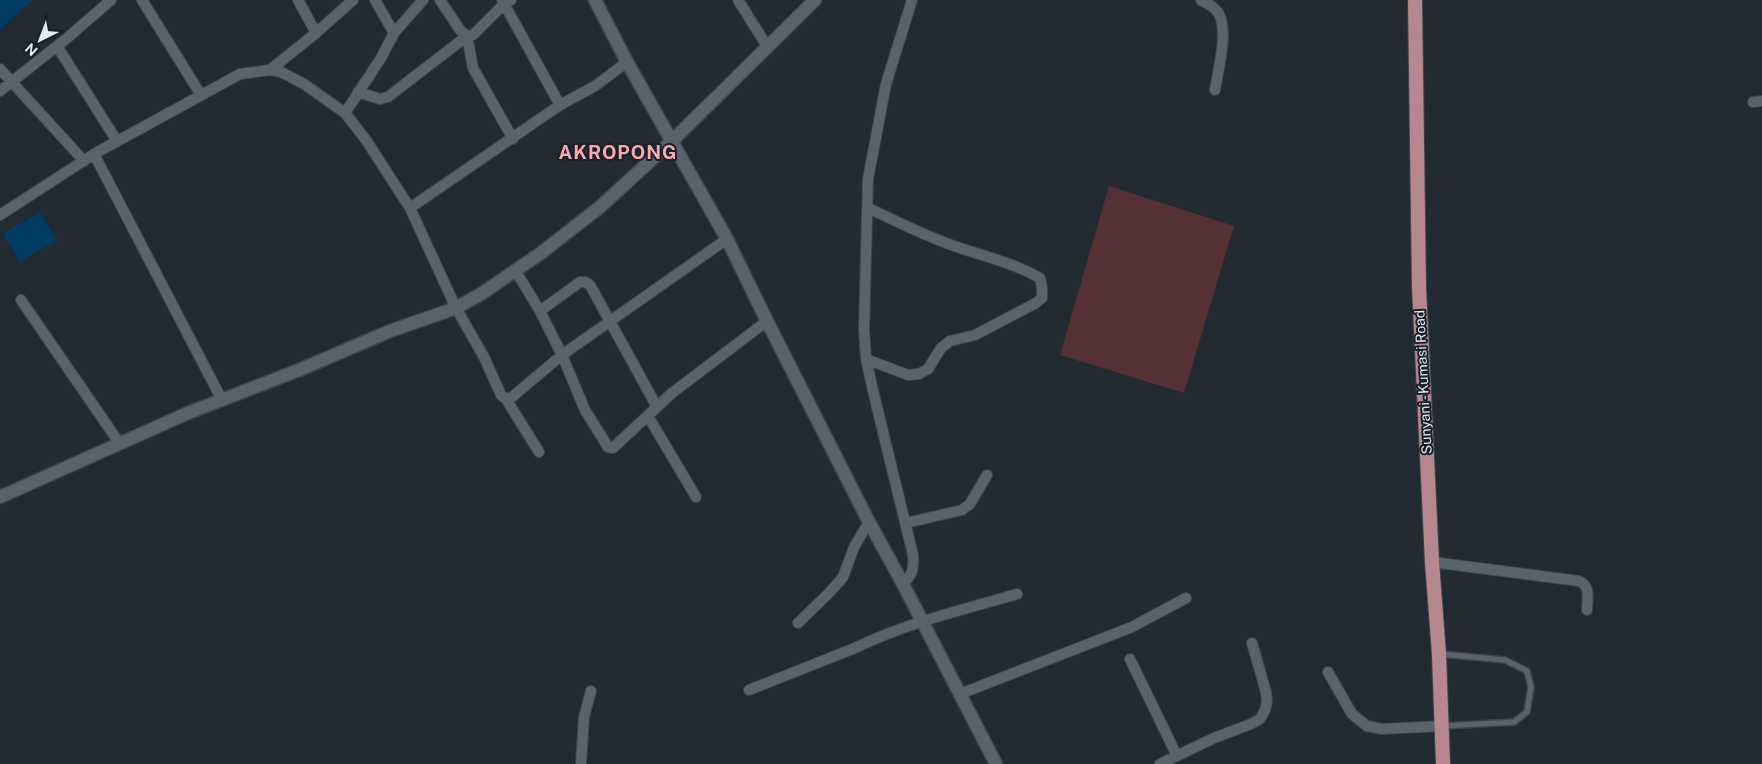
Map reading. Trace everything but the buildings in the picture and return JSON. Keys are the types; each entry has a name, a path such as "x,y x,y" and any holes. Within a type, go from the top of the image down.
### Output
{"main road":[{"name":"Sunyani - Kumasi Road","path":"1414,0 1419,287 1432,562 1439,654 1443,764"}],"street":[{"path":"0,91 111,0"},
{"path":"142,0 201,95"},
{"path":"298,0 316,33"},
{"path":"270,70 353,0"},
{"path":"375,0 394,33"},
{"path":"345,114 381,58 394,33 423,0"},
{"path":"440,0 460,30 467,36 473,68 513,139"},
{"path":"595,0 627,62 727,239 868,522 903,584 996,764"},
{"path":"738,0 767,46"},
{"path":"0,497 188,412 222,400 390,331 456,308 481,294 541,253 600,207 672,142 815,0"},
{"path":"903,584 911,576 914,569 913,555 879,422 866,359 864,329 868,179 886,84 912,0"},
{"path":"1202,0 1216,10 1223,29 1215,90"},
{"path":"358,92 380,99 388,97 467,36 474,35 506,1 560,105"},
{"path":"57,46 117,141"},
{"path":"410,208 560,105 595,86 627,62"},
{"path":"0,69 84,161"},
{"path":"0,215 94,154 240,74 270,70 294,77 316,91 345,114 366,140 410,208 456,308 484,357 501,394 539,452"},
{"path":"94,154 222,400"},
{"path":"866,359 908,374 919,374 928,369 946,344 975,335 1042,298 1040,278 1030,272 947,244 868,208"},
{"path":"506,399 512,397 562,356 727,239"},
{"path":"515,270 540,311 585,410 608,447 613,448 672,393 767,322"},
{"path":"540,311 580,282 590,285 657,407"},
{"path":"21,300 120,444"},
{"path":"648,416 696,497"},
{"path":"906,523 962,510 970,504 987,475"},
{"path":"798,623 843,577 854,547 868,522"},
{"path":"1432,562 1579,581 1584,583 1588,589 1587,610"},
{"path":"749,690 871,640 922,622 1017,594"},
{"path":"960,694 1132,627 1186,598"},
{"path":"1160,764 1214,738 1251,724 1262,715 1267,702 1266,692 1252,643"},
{"path":"1130,659 1177,756"},
{"path":"1328,672 1352,714 1367,726 1382,729 1442,726"},
{"path":"581,764 584,717 591,691"}],"lane":[{"path":"1439,654 1505,660 1527,670 1531,687 1527,712 1514,722 1442,726"}],"shaded area":[{"path":"1109,186 1234,226 1184,393 1060,355"}],"district":[{"name":"AKROPONG","path":"618,152"}]}
